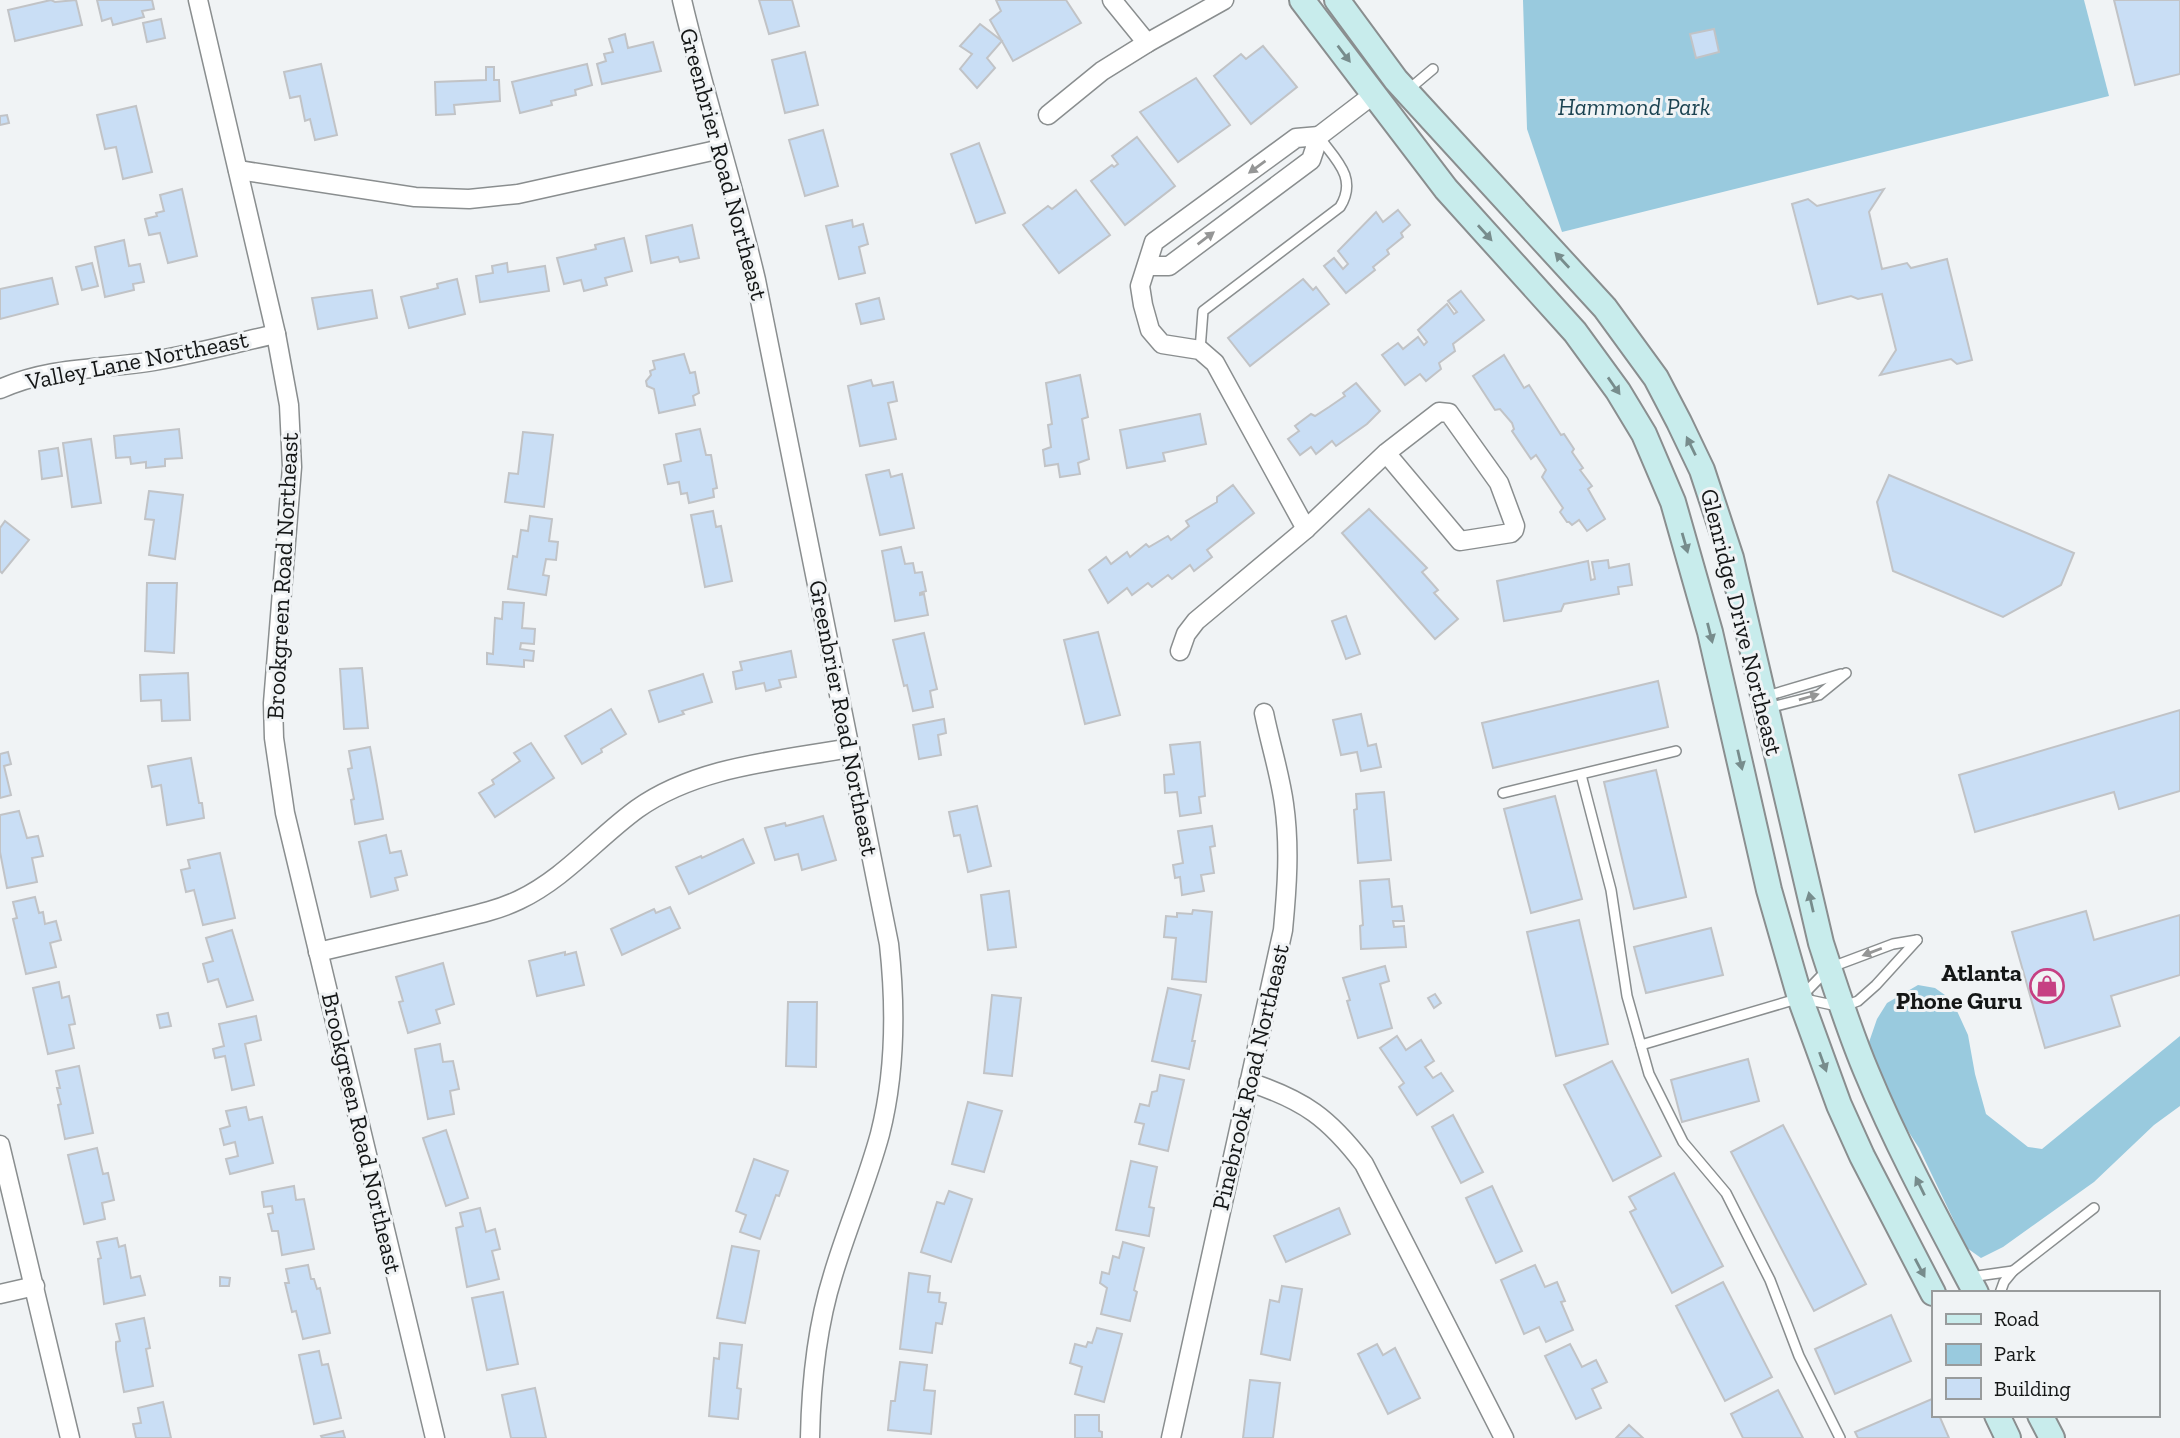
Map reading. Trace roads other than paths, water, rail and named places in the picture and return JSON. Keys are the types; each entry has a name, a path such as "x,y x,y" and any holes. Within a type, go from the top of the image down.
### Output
{"main road":[{"name":"Glenridge Drive Northeast","path":"1302,0 1446,189 1575,332 1618,391 1644,434 1673,502 1710,632 1769,890 1800,998 1839,1105 1862,1156 1932,1291"},
{"name":"Glenridge Drive Northeast","path":"1336,0 1407,92 1605,308 1656,378 1702,470 1731,558 1829,968 1867,1073 1925,1196 1972,1285"},
{"path":"1998,1417 2008,1438"},
{"path":"2041,1417 2052,1438"}],"street":[{"name":"Brookgreen Road Northeast","path":"198,0 276,334 289,405 292,467 273,703 274,738 285,813 435,1438"},
{"name":"Greenbrier Road Northeast","path":"682,0 696,61 742,218 757,281 889,944 894,992 894,1040 889,1088 880,1135 832,1277 819,1328 810,1392 810,1438"},
{"path":"1112,0 1147,43"},
{"path":"1048,115 1101,71 1224,0"},
{"path":"1307,529 1215,363 1200,350 1162,344 1150,330 1140,286 1154,242 1296,138 1319,136 1374,94"},
{"path":"1147,266 1169,266 1311,160 1319,136"},
{"path":"238,170 415,197 469,199 518,194 721,149"},
{"name":"Valley Lane Northeast","path":"0,389 18,381 64,370 153,361 276,334"},
{"path":"1180,650 1186,634 1196,621 1307,529 1386,453 1439,412 1449,413 1499,484 1515,526 1514,530 1511,533 1460,541 1386,453"},
{"name":"Pinebrook Road Northeast","path":"1171,1438 1283,930 1288,880 1288,841 1284,802 1264,713"},
{"path":"318,952 481,914 519,900 563,873 636,810 661,794 688,782 729,770 850,748"},
{"path":"1249,1082 1285,1094 1315,1111 1343,1136 1364,1164 1504,1438"},
{"path":"0,1145 70,1438"},
{"path":"0,1294 34,1286"}],"lane":[{"path":"1407,92 1433,69"},
{"path":"1200,350 1203,310 1340,207 1347,197 1348,185 1344,171 1319,136"},
{"path":"1846,673 1819,695 1765,702 1846,673"},
{"path":"1503,793 1676,751"},
{"path":"1581,775 1611,890 1628,996 1649,1074 1683,1142 1733,1206 1770,1280 1799,1356 1840,1438"},
{"path":"1641,1045 1800,998 1842,1007 1858,1001 1917,940 1892,944 1829,968 1800,998"},
{"path":"2001,1291 2013,1271 2094,1208"},
{"path":"1972,1285 2013,1271"}],"place":[{"name":"Atlanta Phone Guru","path":"2047,986"}],"park label":[{"name":"Hammond Park","path":"1634,106"}]}
